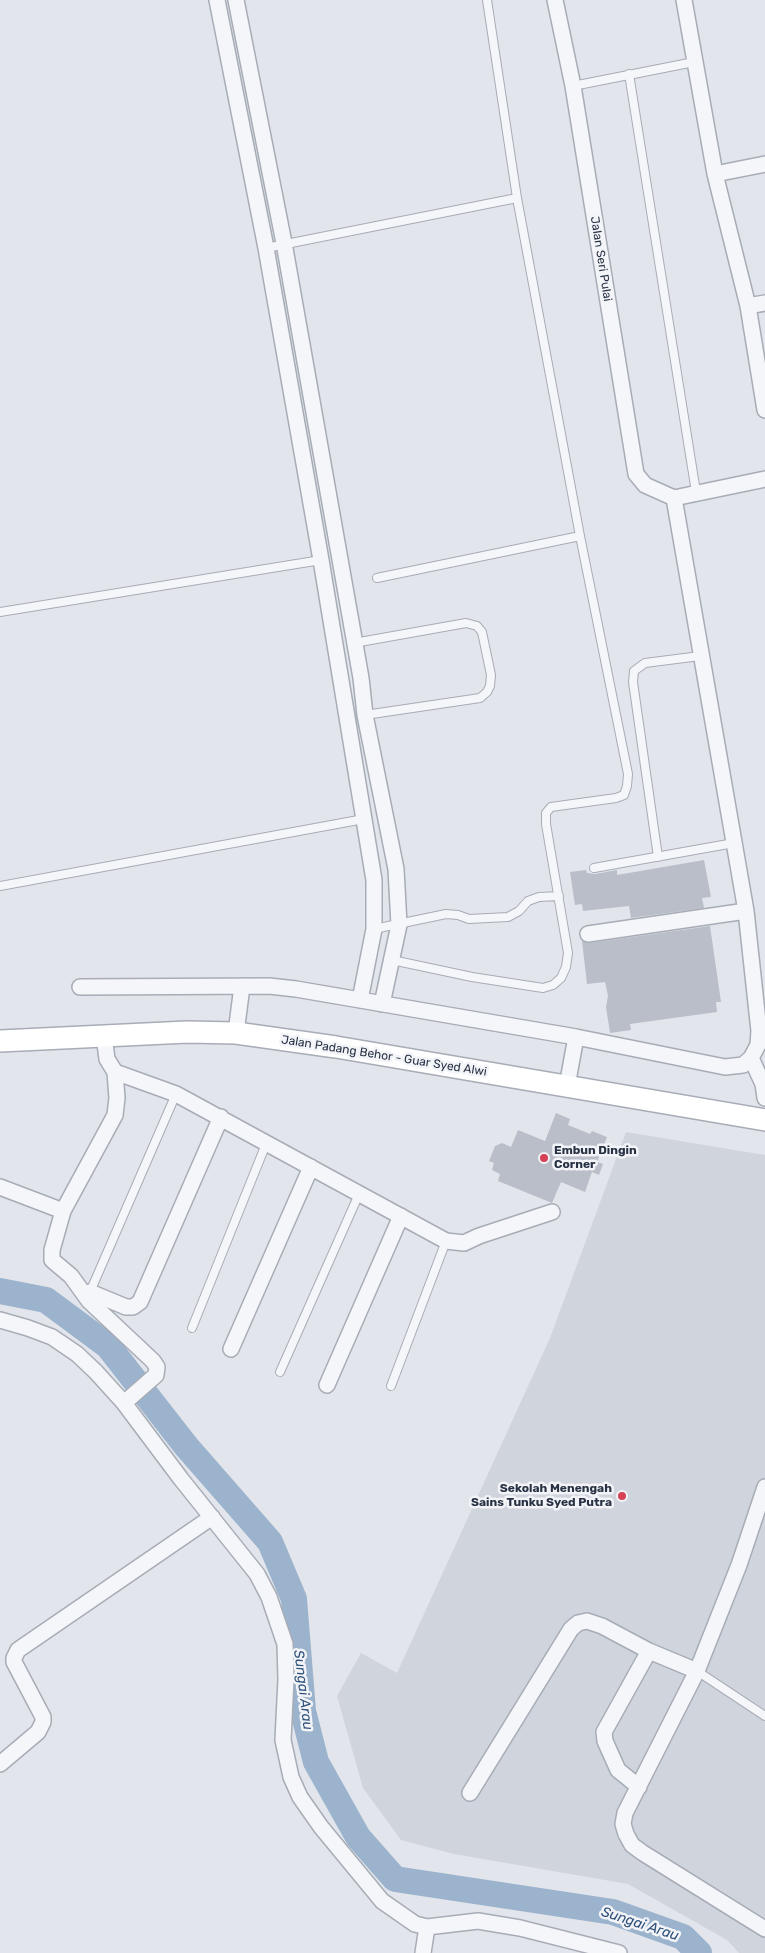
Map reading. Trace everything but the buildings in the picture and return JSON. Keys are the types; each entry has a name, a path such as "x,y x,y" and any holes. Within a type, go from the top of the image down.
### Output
{"main road":[{"name":"Jalan Padang Behor - Guar Syed Alwi","path":"0,1041 187,1032 236,1034 336,1047 765,1120"}],"street":[{"path":"217,0 266,248 374,880 374,930 360,1000"},
{"path":"236,0 284,243 366,715 396,869 399,925 382,1004"},
{"name":"Jalan Seri Pulai","path":"555,0 573,86 636,474 645,485 674,498"},
{"path":"684,0 715,174 748,306 765,410"},
{"path":"715,174 765,164"},
{"path":"748,306 765,303"},
{"path":"80,987 242,986 287,988 576,1038 725,1067 743,1065 751,1058 758,1045 760,1031 746,911 700,656 674,498 765,479"},
{"path":"588,934 746,911"},
{"path":"236,1034 242,986"},
{"path":"104,1036 107,1059 115,1072 117,1098 115,1115 63,1211 52,1250 52,1260 71,1276 87,1293 90,1301 157,1367 156,1375 127,1401"},
{"path":"567,1086 576,1038"},
{"path":"751,1058 763,1084 765,1098"},
{"path":"115,1072 176,1094 446,1241 464,1243 479,1236 552,1212"},
{"path":"87,1293 126,1307 134,1307 140,1302 221,1117"},
{"path":"231,1349 312,1167"},
{"path":"0,1187 63,1211"},
{"path":"327,1385 401,1216"},
{"path":"0,1320 52,1337 77,1354 127,1401 181,1479 257,1574 270,1597 285,1644 286,1679 282,1740 291,1777 300,1797 321,1827 382,1901 415,1924 427,1926 478,1921 520,1928 619,1953"},
{"path":"765,1487 739,1565 696,1671 625,1813 624,1824 626,1834 632,1845 765,1929"},
{"path":"0,1764 38,1732 43,1722 43,1717 14,1662 18,1650 212,1517"},
{"path":"470,1792 571,1629 578,1623 587,1621 602,1626 649,1651 696,1671"},
{"path":"639,1787 618,1770 604,1741 604,1732 649,1651"},
{"path":"423,1953 427,1926"}],"lane":[{"path":"392,960 472,977 543,988 552,985 561,978 566,967 568,953 560,896 546,824 546,813 551,807 616,798 624,795 627,786 628,774 580,536 517,198 487,0"},
{"path":"573,86 694,62"},
{"path":"629,74 696,492"},
{"path":"266,248 517,198"},
{"path":"377,578 580,536"},
{"path":"0,612 320,560"},
{"path":"354,643 466,623 477,626 482,632 491,675 490,686 487,692 480,698 366,715"},
{"path":"658,857 633,682 634,671 645,663 700,656"},
{"path":"0,886 364,819"},
{"path":"594,868 734,843"},
{"path":"374,930 446,914 458,915 469,919 508,917 518,911 528,901 539,897 560,896"},
{"path":"87,1293 176,1094"},
{"path":"192,1328 266,1144"},
{"path":"280,1372 359,1194"},
{"path":"391,1386 446,1241"},
{"path":"696,1671 765,1716"}],"shaded area":[{"name":"Sekolah Menengah Sains Tunku Syed Putra","path":"626,1132 765,1155 765,1953 739,1953 727,1940 628,1884 454,1854 401,1840 363,1788 337,1696 361,1653 397,1673 550,1338"}],"waterway":[{"name":"Sungai Arau","path":"0,1291 46,1300 108,1346 186,1446 270,1542 294,1599 303,1711 316,1762 358,1837 395,1879 613,1912 683,1937 699,1953"}],"place":[{"name":"Embun Dingin Corner","path":"544,1158"},
{"name":"Sekolah Menengah Sains Tunku Syed Putra","path":"622,1496"}]}
